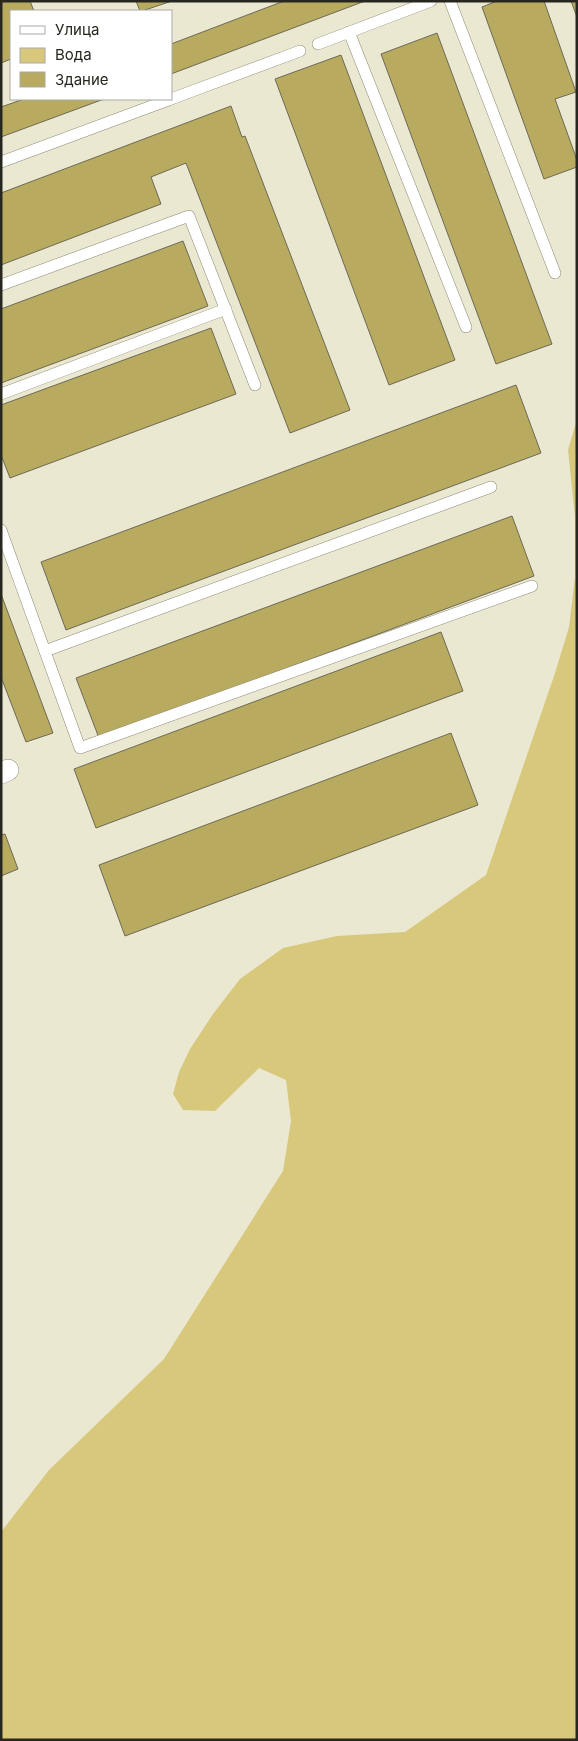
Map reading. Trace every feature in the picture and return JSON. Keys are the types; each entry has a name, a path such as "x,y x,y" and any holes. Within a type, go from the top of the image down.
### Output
{"lane":[{"path":"318,44 432,1"},
{"path":"450,1 555,273"},
{"path":"349,32 466,327"},
{"path":"172,99 300,51"},
{"path":"1,162 168,100"},
{"path":"1,285 189,216 255,385"},
{"path":"1,394 226,309"},
{"path":"45,652 491,488"},
{"path":"1,530 80,748 532,586"}],"water":[{"path":"577,419 577,1740 1,1740 1,1532 49,1470 164,1359 283,1171 291,1121 286,1080 259,1068 215,1111 183,1110 173,1094 179,1072 190,1049 213,1014 240,979 283,948 337,936 405,932 486,875 569,627 575,577 575,517 568,450"}],"building":[{"path":"1,1 30,1 34,10 10,10 10,59 1,63"},
{"path":"136,1 172,1 145,10 140,10"},
{"path":"284,1 365,1 172,74 172,44"},
{"path":"497,1 544,1 576,92 555,99 577,160 577,167 544,179 482,7"},
{"path":"571,1 577,1 577,17"},
{"path":"437,33 552,344 496,364 381,54"},
{"path":"341,55 455,360 389,385 275,79"},
{"path":"21,100 101,100 1,137 1,107"},
{"path":"231,106 242,137 245,136 350,410 290,433 186,163 151,177 161,204 1,265 1,193"},
{"path":"183,241 208,306 1,383 1,309"},
{"path":"211,328 236,394 10,478 1,455 1,405"},
{"path":"516,385 541,453 66,630 41,562"},
{"path":"512,516 534,576 99,738 76,678"},
{"path":"1,594 53,733 26,742 1,677"},
{"path":"441,632 463,691 96,828 74,769"},
{"path":"451,733 478,805 125,936 99,865"},
{"path":"5,834 18,869 1,876 1,835"}]}
